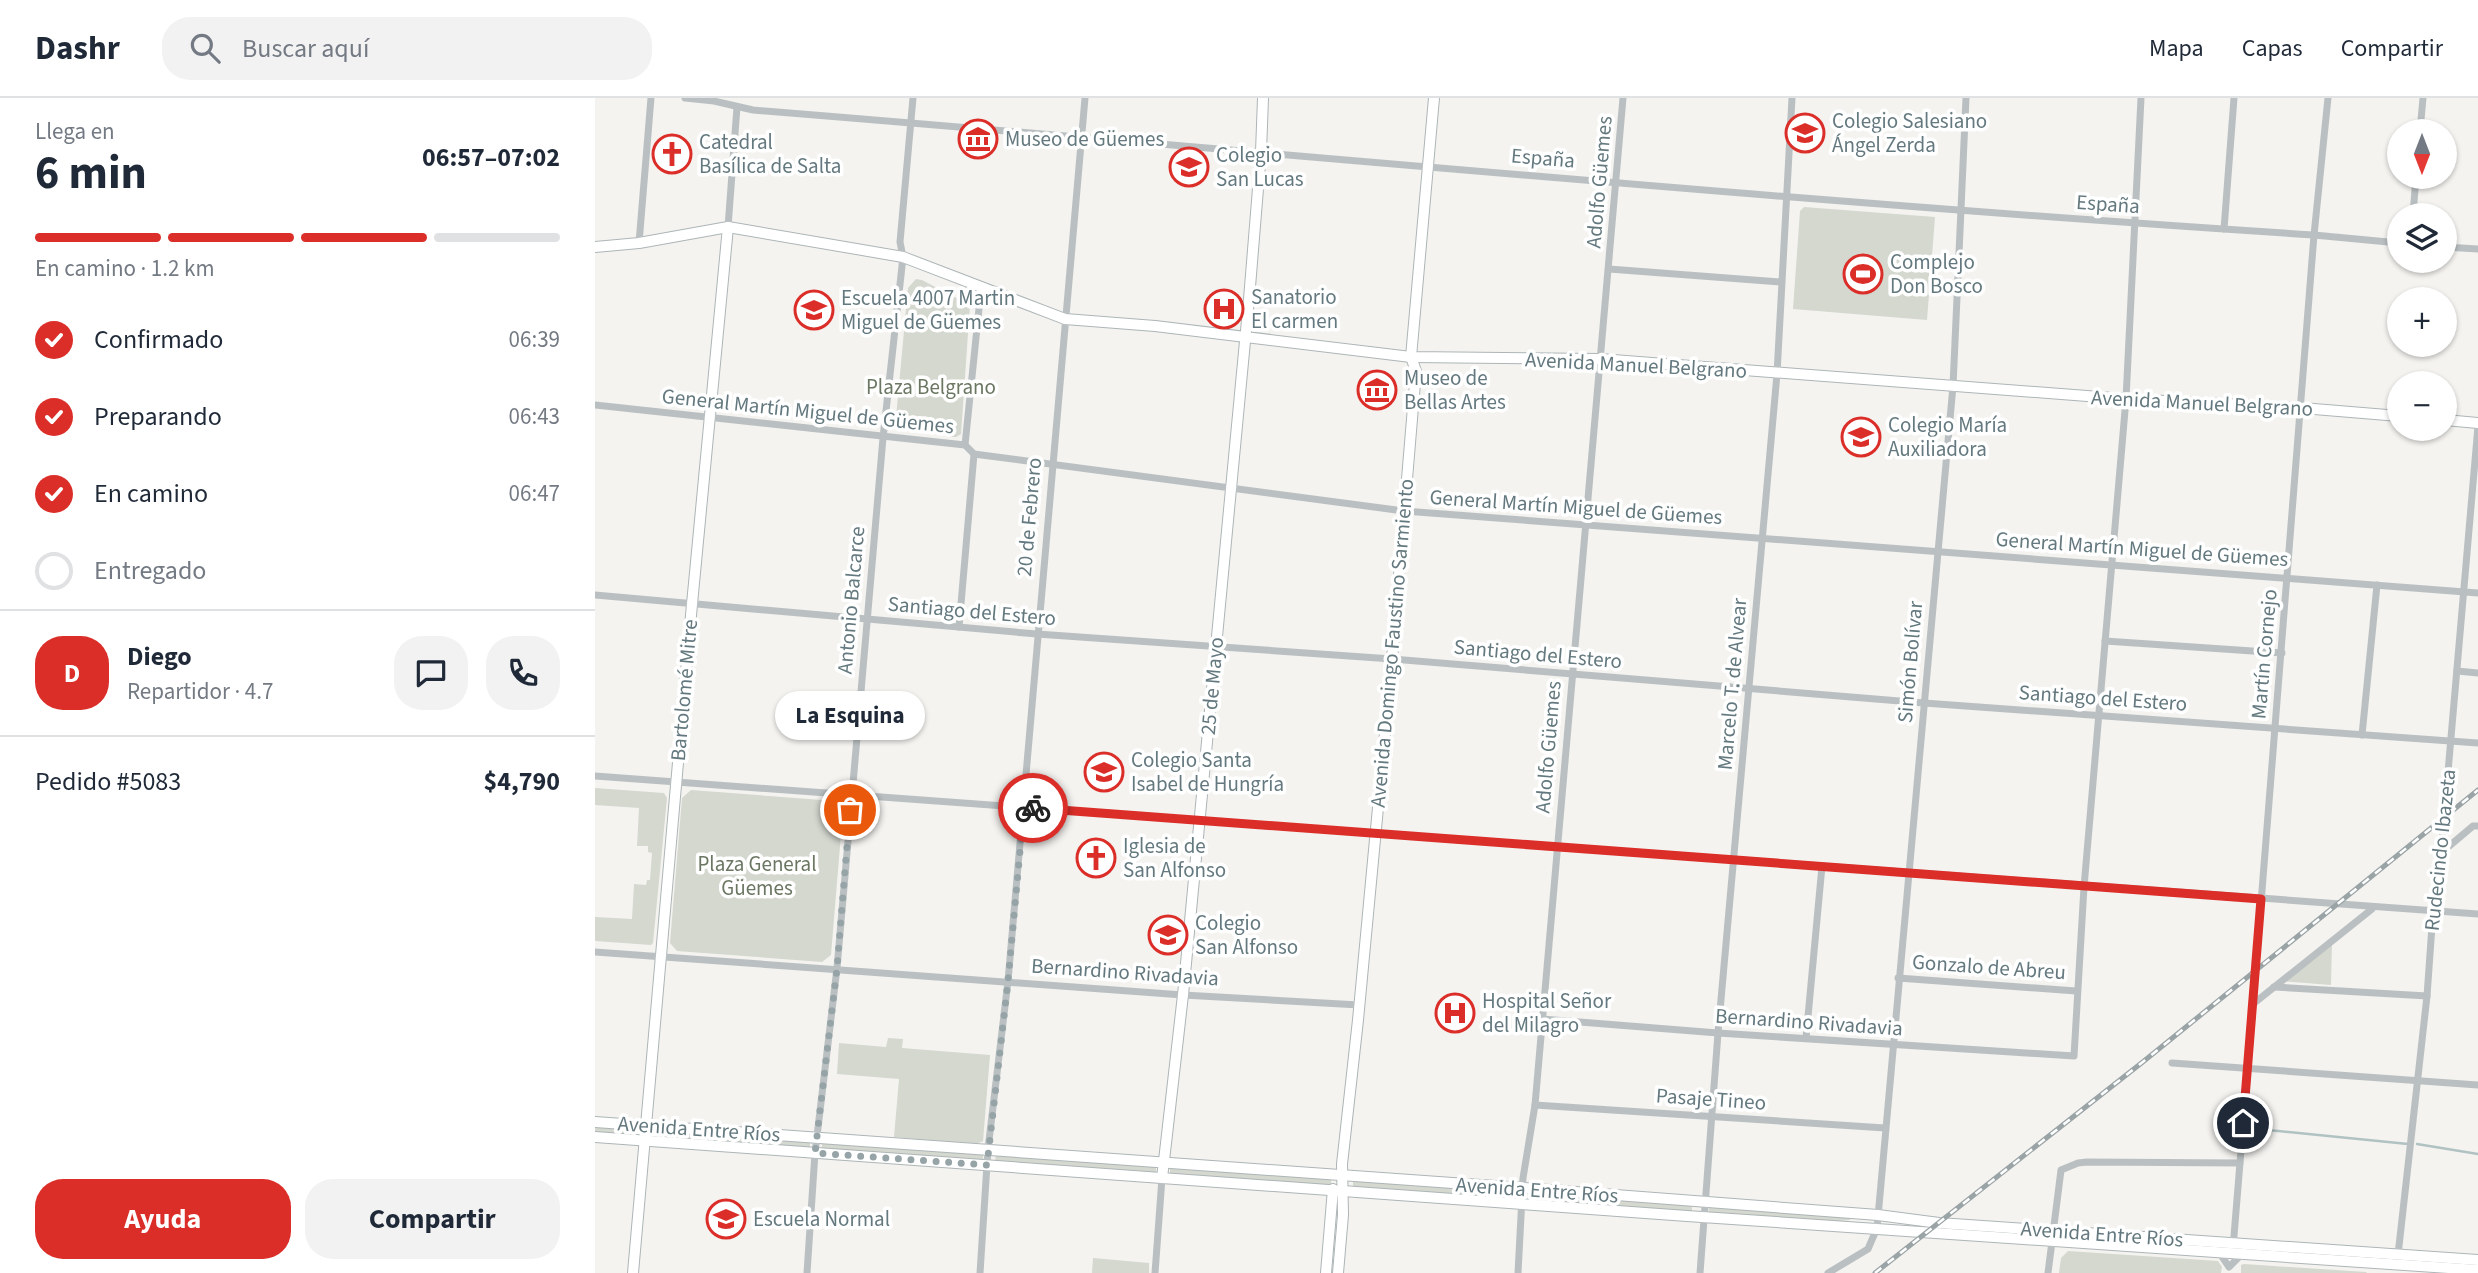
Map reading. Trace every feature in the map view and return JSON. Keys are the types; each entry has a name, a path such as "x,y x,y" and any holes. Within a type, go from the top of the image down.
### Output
{"main road":[{"name":"25 de Mayo","path":"1162,1178 1183,995 1245,336 1263,98"},
{"name":"Avenida Domingo Faustino Sarmiento","path":"1327,1273 1341,1176 1392,659 1416,371 1411,357 1434,98"},
{"name":"Avenida Manuel Belgrano","path":"595,247 639,243 728,227 903,257 1065,319 1245,336 1411,357 1600,359 2126,399 2387,415"},
{"name":"Bartolomé Mitre","path":"633,1273 728,227"},
{"path":"2457,421 2478,424"},
{"name":"Avenida Entre Ríos","path":"595,1122 1878,1215 1951,1229"},
{"name":"Avenida Entre Ríos","path":"595,1137 1704,1217 2052,1235 2478,1270"},
{"name":"Avenida Domingo Faustino Sarmiento","path":"1338,1190 1343,1215 1338,1273"},
{"name":"Avenida Entre Ríos","path":"2052,1235 2218,1252 2237,1250"},
{"name":"Avenida Entre Ríos","path":"2397,1264 2478,1260"}],"street":[{"path":"639,243 651,98"},
{"name":"España","path":"685,98 715,101 754,110 1081,138 2387,242"},
{"name":"Antonio Balcarce","path":"807,1273 815,1153 837,968 883,438 903,257 900,242 913,98"},
{"name":"20 de Febrero","path":"980,1273 988,1149 1008,981 1085,98"},
{"name":"Adolfo Güemes","path":"1518,1273 1523,1188 1535,1105 1623,98"},
{"name":"Marcelo T. de Alvear","path":"1700,1273 1718,1033 1777,374 1793,98"},
{"name":"Simón Bolívar","path":"1877,1228 1907,872 1953,386 1966,98"},
{"path":"2076,991 2126,399 2141,98"},
{"path":"2224,229 2234,98"},
{"name":"Martín Cornejo","path":"2237,1250 2247,1070 2314,235 2328,98"},
{"path":"2421,119 2423,98"},
{"name":"Bartolomé Mitre","path":"728,227 737,107"},
{"path":"2457,248 2478,249"},
{"path":"1609,269 1781,282"},
{"path":"965,445 981,289"},
{"name":"General Martín Miguel de Güemes","path":"595,405 965,445 974,454 1404,511 2478,593"},
{"name":"Rudecindo Ibazeta","path":"2397,1264 2441,853 2466,592 2478,424"},
{"path":"959,627 974,454"},
{"path":"2362,735 2377,585"},
{"name":"Santiago del Estero","path":"595,595 1037,634 2478,743"},
{"path":"2105,641 2282,653"},
{"path":"2457,671 2478,673"},
{"path":"595,776 2478,915"},
{"path":"2441,853 2473,826 2478,826"},
{"path":"1806,1038 1822,866"},
{"path":"2253,1004 2373,908"},
{"name":"Bernardino Rivadavia","path":"595,952 1183,995 1359,1005"},
{"name":"Gonzalo de Abreu","path":"1898,978 2076,991"},
{"path":"2273,987 2427,996"},
{"name":"Bernardino Rivadavia","path":"1542,1019 2074,1056 2076,991"},
{"path":"2172,1063 2478,1085"},
{"name":"Pasaje Tineo","path":"1535,1105 1885,1128"},
{"path":"2048,1273 2061,1170 2087,1162 2240,1163"},
{"name":"25 de Mayo","path":"1155,1273 1162,1178"},
{"path":"1828,1273 1868,1249 1877,1228"},
{"path":"2229,1270 2238,1256 2237,1250"},
{"path":"2218,1252 2229,1270"}],"green space":[{"name":"Complejo Don Bosco","path":"1804,207 1935,217 1927,320 1793,309 1800,211"},
{"name":"Plaza Belgrano","path":"916,279 970,305 961,434 956,437 952,437 948,432 895,428 908,288"},
{"path":"595,788 664,793 667,798 651,945 595,941 595,917 632,919 634,884 646,885 647,880 650,880 652,853 648,852 648,846 637,846 639,808 595,805"},
{"name":"Plaza General Güemes","path":"691,790 835,801 843,810 831,955 822,962 677,951 670,943 682,798"},
{"path":"2332,942 2331,985 2281,981"},
{"path":"888,1038 903,1039 902,1048 990,1055 983,1141 976,1144 894,1137 899,1079 837,1074 839,1043 886,1047"},
{"path":"595,1126 636,1128 635,1135 595,1132"},
{"path":"649,1130 810,1141 810,1148 649,1137"},
{"path":"822,1142 983,1153 983,1160 822,1149"},
{"path":"996,1154 1156,1166 1156,1172 995,1161"},
{"path":"1170,1167 1331,1179 1331,1185 1170,1174"},
{"path":"1353,1181 1514,1192 1514,1199 1353,1187"},
{"path":"1531,1194 1692,1205 1692,1212 1531,1200"},
{"path":"1709,1206 1850,1217 1850,1220 1709,1213"},
{"path":"2068,1251 2218,1261 2222,1267 2221,1273 2059,1273 2061,1258"},
{"path":"1093,1258 1149,1263 1149,1273 1092,1273"},
{"path":"2241,1265 2367,1273 2241,1273"}],"waterway":[{"path":"2248,1128 2408,1144"},
{"path":"2417,1144 2478,1154"}],"railway":[{"path":"1875,1273 2144,1061 2478,790"}],"way so far":[{"path":"850,810 837,968 815,1153 987,1165 1024,807 1033,808"}],"place":[{"name":"Colegio Salesiano Ángel Zerda","path":"1805,133"},
{"name":"Museo de Güemes","path":"978,139"},
{"name":"Catedral Basílica de Salta","path":"672,154"},
{"name":"Colegio San Lucas","path":"1189,167"},
{"name":"Complejo Don Bosco","path":"1863,274"},
{"name":"Sanatorio El carmen","path":"1224,309"},
{"name":"Escuela 4007 Martin Miguel de Güemes","path":"814,310"},
{"name":"Museo de Bellas Artes","path":"1377,390"},
{"name":"Colegio María Auxiliadora","path":"1861,437"},
{"name":"Colegio Santa Isabel de Hungría","path":"1104,772"},
{"name":"La Esquina","path":"850,810"},
{"name":"Iglesia de San Alfonso","path":"1096,858"},
{"name":"Colegio San Alfonso","path":"1168,935"},
{"name":"Hospital Señor del Milagro","path":"1455,1013"},
{"name":"Escuela Normal","path":"726,1219"}],"route":[{"path":"1033,808 2261,899 2243,1123"}]}
